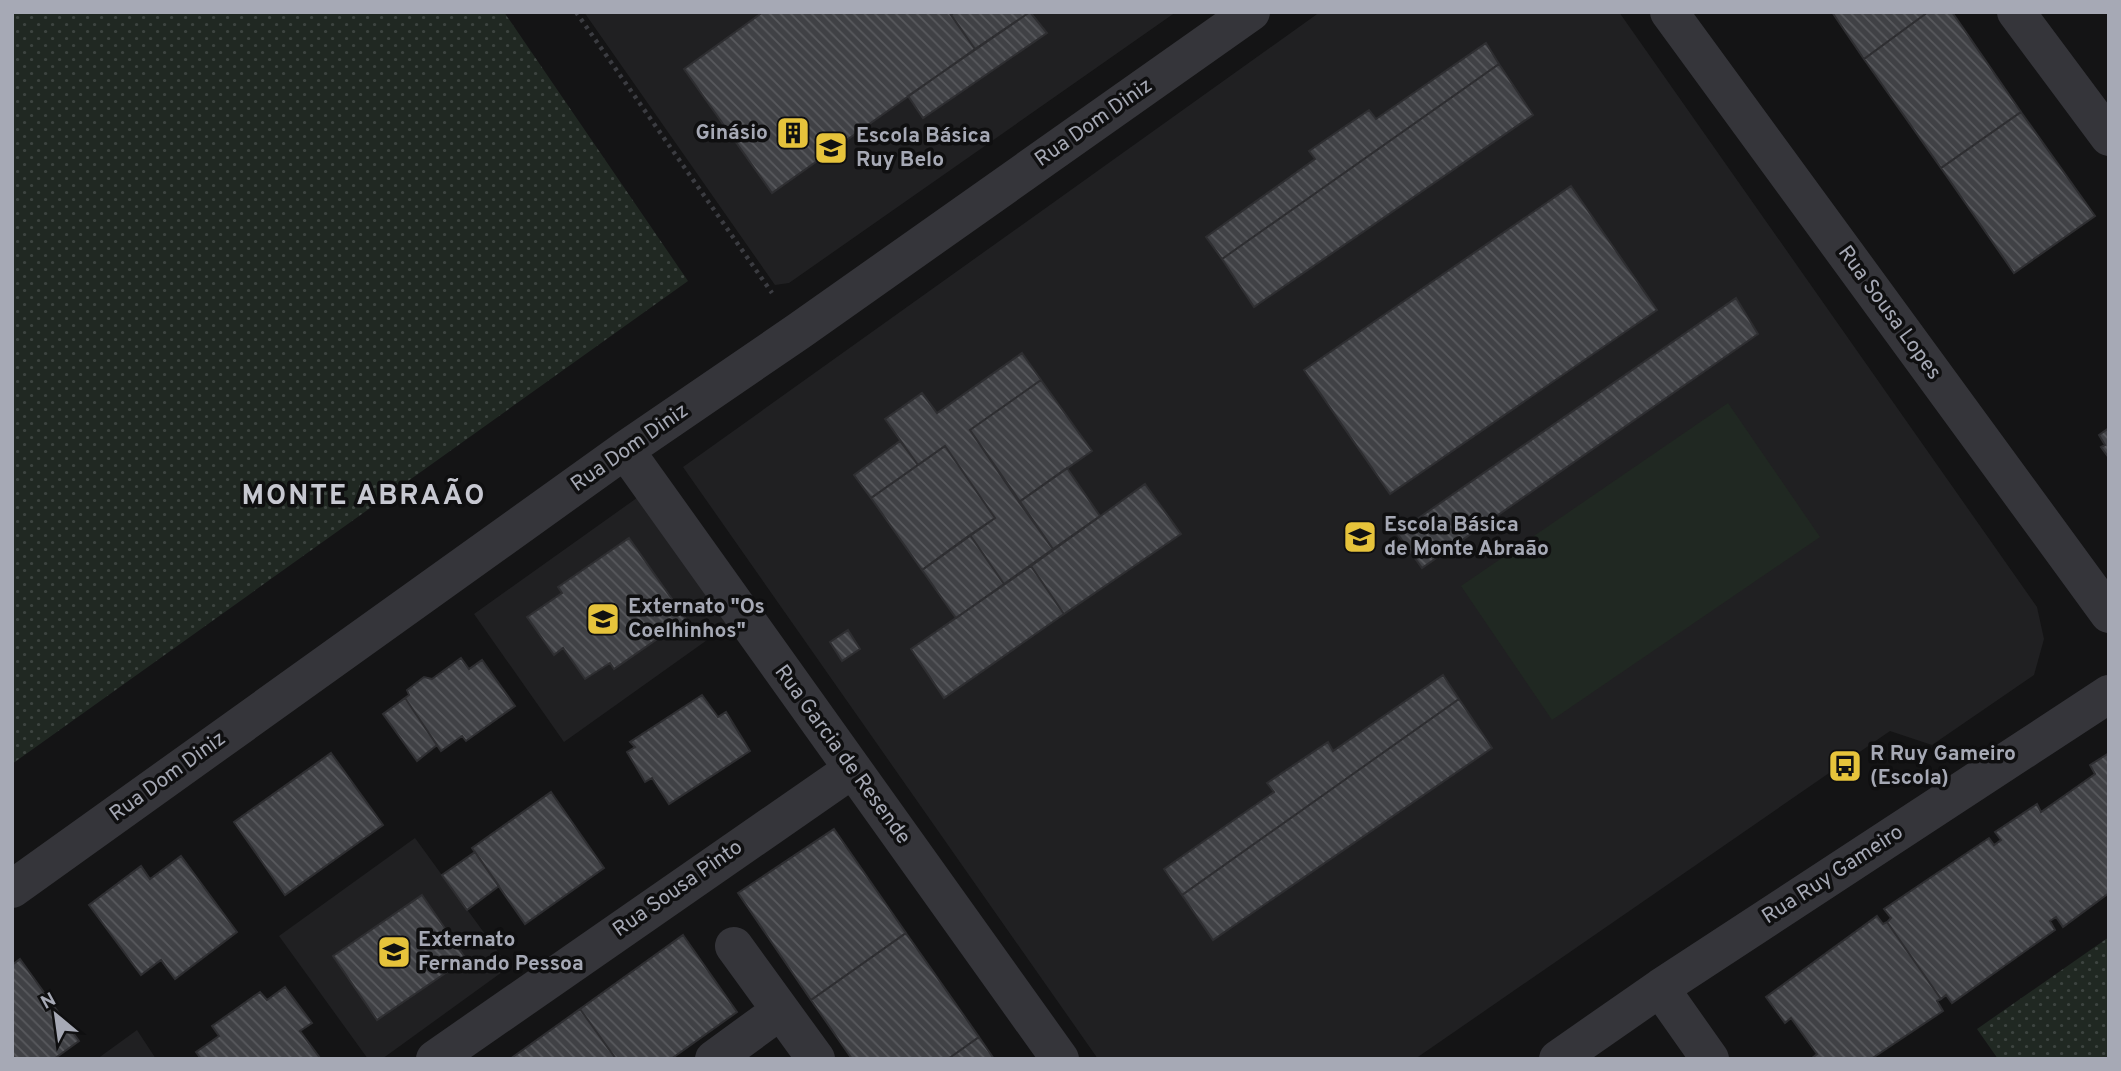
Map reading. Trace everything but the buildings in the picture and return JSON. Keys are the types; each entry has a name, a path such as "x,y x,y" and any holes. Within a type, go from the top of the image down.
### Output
{"street":[{"name":"Rua Dom Diniz","path":"12,889 625,450 799,331 1251,12"},
{"name":"Rua Sousa Lopes","path":"1669,12 2109,614"},
{"path":"2016,12 2109,137"},
{"name":"Rua Garcia de Resende","path":"625,450 1060,1059"},
{"name":"Rua Ruy Gameiro","path":"1558,1059 1660,988 2109,694"},
{"name":"Rua Sousa Pinto","path":"435,1059 853,769"},
{"path":"734,946 816,1059"},
{"path":"1660,988 1710,1059"},
{"path":"714,1059 780,1011"}],"path":[{"path":"576,12 799,331"}],"shaded area":[{"path":"12,12 504,12 688,281 12,764"},
{"name":"Escola Básica Ruy Belo","path":"584,12 1176,12 789,283 775,285"},
{"name":"Escola Básica de Monte Abraão","path":"1320,12 1619,12 2037,607 2044,639 2034,675 1932,745 1890,731 1415,1059 1098,1059 683,467"},
{"path":"1728,403 1820,537 1552,720 1461,586"},
{"name":"Externato \"Os Coelhinhos\"","path":"641,495 731,623 564,742 474,614"},
{"name":"Externato Fernando Pessoa","path":"415,838 509,967 382,1059 368,1059 279,936"},
{"path":"2109,937 2109,1059 1998,1059 1977,1029"},
{"path":"137,1030 156,1059 97,1059"}],"place":[{"name":"Ginásio","path":"793,133"},
{"name":"Escola Básica Ruy Belo","path":"831,148"},
{"name":"Escola Básica de Monte Abraão","path":"1360,537"},
{"name":"Externato \"Os Coelhinhos\"","path":"603,619"},
{"name":"R Ruy Gameiro (Escola)","path":"1845,766"},
{"name":"Externato Fernando Pessoa","path":"394,952"}],"district":[{"name":"MONTE ABRAÃO","path":"364,497"}]}
